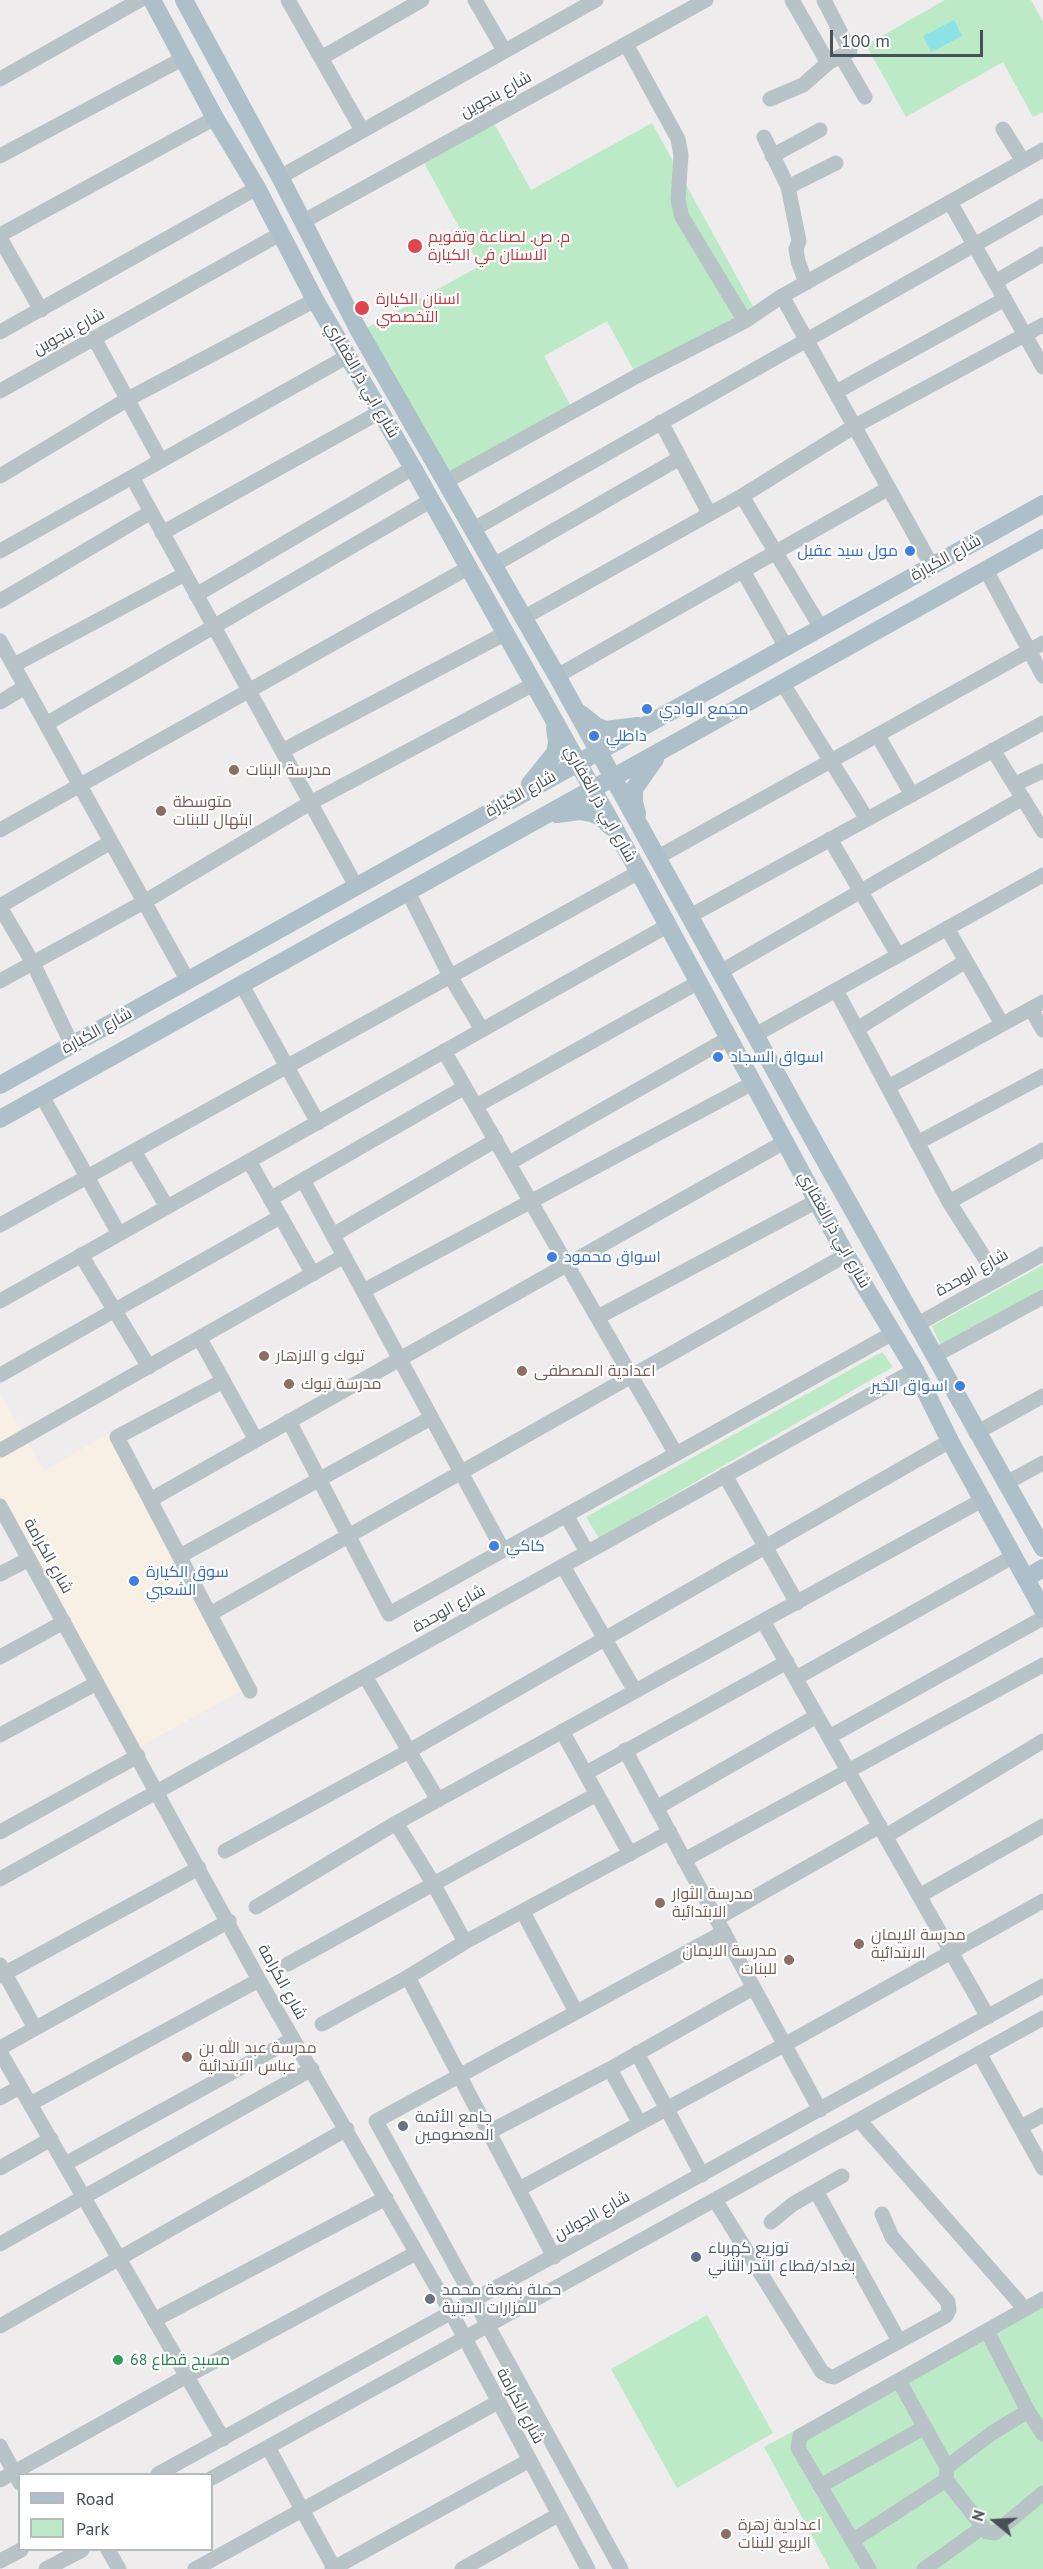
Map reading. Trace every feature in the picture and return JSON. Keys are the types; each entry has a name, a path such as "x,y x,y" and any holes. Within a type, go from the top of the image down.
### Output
{"main road":[{"name":"شارع ابي ذر الغفاري","path":"152,0 215,118 257,188 315,300 410,463 639,872 846,1256 915,1370 950,1441 984,1499 1043,1610"},
{"name":"شارع ابي ذر الغفاري","path":"184,0 304,221 358,329 557,676 755,1035 936,1355 976,1433 1041,1539"},
{"path":"410,463 425,448"},
{"name":"شارع الكيارة","path":"0,1085 1043,504"},
{"name":"شارع الكيارة","path":"0,1119 1043,538"},
{"path":"573,705 591,722 606,730 646,725"},
{"path":"522,794 555,753 557,742 553,720"},
{"path":"639,825 634,789 661,751"},
{"path":"543,817 565,812 591,813 602,818 617,833"},
{"path":"244,949 259,975"},
{"path":"713,1010 735,998"},
{"path":"1026,1578 1043,1568"}],"street":[{"path":"0,79 140,0"},
{"path":"321,58 422,0"},
{"path":"475,0 504,50"},
{"path":"280,177 596,0"},
{"name":"شارع بنجوين","path":"304,221 706,0"},
{"path":"792,0 834,60 865,97"},
{"path":"770,99 803,85 834,60 850,51 824,0"},
{"path":"291,1 362,130"},
{"path":"627,44 678,139 681,155 678,200 682,217 745,321"},
{"path":"0,156 184,58"},
{"path":"41,310 0,237 215,118"},
{"path":"1003,129 1023,161"},
{"path":"772,156 819,130"},
{"path":"764,137 788,187 799,241 796,249 798,261 806,283"},
{"path":"445,483 637,376 745,321 782,296 1043,150"},
{"path":"788,187 836,163"},
{"name":"شارع بنجوين","path":"0,332 257,188"},
{"path":"950,202 1043,367"},
{"path":"472,530 1043,206"},
{"name":"شارع بنجوين","path":"0,391 280,234"},
{"path":"995,282 1043,254"},
{"path":"782,296 932,566"},
{"path":"836,392 1005,299"},
{"path":"0,476 128,399 315,300"},
{"path":"523,618 742,496 855,426 1043,325"},
{"path":"94,338 161,460"},
{"path":"0,550 348,356"},
{"path":"162,533 380,412"},
{"path":"661,422 709,513"},
{"path":"492,566 680,458"},
{"path":"196,595 410,463"},
{"path":"132,477 356,886"},
{"path":"557,676 889,488"},
{"path":"742,496 821,628"},
{"path":"46,724 430,501"},
{"path":"0,601 151,512"},
{"path":"0,830 468,568"},
{"path":"986,570 1036,647 1043,676"},
{"path":"744,571 786,647"},
{"path":"14,665 185,574"},
{"path":"282,751 506,633"},
{"path":"0,640 188,981"},
{"path":"658,857 1036,647"},
{"path":"0,981 144,902 310,803 534,684"},
{"path":"783,684 867,819"},
{"path":"0,702 26,687"},
{"path":"690,916 1043,723"},
{"path":"878,736 912,795"},
{"path":"993,750 1043,831"},
{"path":"1015,784 1043,771"},
{"path":"720,972 1023,798"},
{"path":"830,839 898,955"},
{"path":"72,1045 33,963 0,906 111,842"},
{"path":"0,1225 639,872"},
{"path":"755,1035 1043,875"},
{"path":"408,892 450,976 482,1030"},
{"path":"0,1301 667,926"},
{"path":"947,928 1002,1024"},
{"path":"857,1029 966,961"},
{"path":"476,1106 697,983"},
{"path":"242,985 318,1123"},
{"path":"836,990 949,1203 998,1279"},
{"path":"888,1087 1037,1005 1043,1030"},
{"path":"509,1163 729,1038"},
{"path":"444,1051 676,1454"},
{"path":"918,1143 1043,1076"},
{"path":"363,1291 753,1083"},
{"path":"270,1199 465,1087"},
{"path":"42,1096 119,1234"},
{"path":"333,1235 496,1140"},
{"path":"150,1500 786,1141"},
{"path":"949,1203 1043,1150"},
{"path":"135,1151 167,1207"},
{"path":"249,1161 313,1275"},
{"path":"303,1180 503,1550"},
{"path":"598,1317 817,1201"},
{"path":"0,1375 280,1217"},
{"name":"شارع الوحدة","path":"918,1324 1043,1254"},
{"path":"81,1255 149,1367"},
{"path":"1,1450 344,1256"},
{"path":"210,1614 846,1256"},
{"path":"936,1355 1043,1297"},
{"name":"شارع الوحدة","path":"348,1536 389,1614 893,1333"},
{"path":"200,1339 256,1440"},
{"name":"شارع الوحدة","path":"0,1879 915,1370"},
{"path":"223,1381 117,1437 250,1691"},
{"path":"976,1433 1043,1396"},
{"path":"180,1557 431,1418"},
{"path":"289,1421 348,1536"},
{"path":"225,1851 409,1751 950,1441"},
{"path":"1006,1483 1043,1463"},
{"path":"725,1476 797,1603"},
{"path":"256,1907 396,1823 984,1499"},
{"name":"شارع الكرامة","path":"0,1506 229,1921 259,1980 452,2314 528,2461 588,2569"},
{"path":"566,1515 587,1552"},
{"path":"796,1678 1014,1556"},
{"path":"0,1574 29,1559"},
{"path":"563,1566 635,1691"},
{"path":"829,1737 1043,1618"},
{"path":"763,1621 988,2017"},
{"path":"0,1657 64,1622"},
{"path":"586,1773 787,1662"},
{"path":"684,1860 1043,1665"},
{"path":"365,1676 438,1800"},
{"path":"0,1735 97,1683"},
{"path":"656,1808 817,1716"},
{"path":"562,1731 630,1854"},
{"path":"459,2075 576,2012 883,1831 1043,1741"},
{"path":"625,1750 820,2110"},
{"path":"0,1832 138,1756"},
{"path":"288,1964 597,1794"},
{"path":"396,1823 433,1883 465,1942"},
{"path":"919,1896 1043,1826"},
{"path":"322,2024 408,1977 465,1942 670,1832"},
{"path":"35,2028 2,1972 199,1868"},
{"path":"519,2189 1043,1901"},
{"path":"523,1912 576,2012"},
{"path":"223,2439 0,2050 35,2028 229,1921"},
{"path":"408,1977 554,2257"},
{"path":"30,2104 259,1980"},
{"name":"شارع الجولان","path":"162,2473 1043,1986"},
{"path":"489,2132 610,2069 753,1988"},
{"path":"213,2477 1043,2018"},
{"path":"65,2164 293,2039"},
{"path":"637,2053 702,2175"},
{"path":"979,2053 1043,2168"},
{"path":"0,2244 312,2069"},
{"path":"610,2069 639,2122"},
{"name":"شارع الكرامة","path":"459,2075 376,2121 621,2569"},
{"path":"0,2098 20,2086"},
{"path":"1021,2127 1043,2115"},
{"path":"859,2120 1025,2309"},
{"path":"0,2326 347,2129"},
{"path":"0,2168 51,2139"},
{"path":"771,2222 793,2204 842,2176"},
{"path":"816,2191 899,2341"},
{"path":"154,2320 386,2198"},
{"path":"715,2200 822,2372 834,2377 946,2316 949,2310 948,2302 892,2237 882,2214"},
{"path":"25,2473 187,2376 416,2253"},
{"path":"869,2569 798,2448 800,2436 1043,2299"},
{"path":"987,2331 1028,2411 1043,2434"},
{"path":"899,2380 925,2427 946,2473 987,2532 995,2534 1043,2493"},
{"path":"195,2569 498,2402"},
{"path":"852,2541 946,2473 992,2433 1028,2411"},
{"path":"820,2486 925,2427"},
{"path":"0,2446 17,2478 0,2480"},
{"path":"268,2447 304,2509 333,2568 528,2461"},
{"path":"462,2569 558,2515"},
{"path":"924,2569 983,2527"},
{"path":"0,2561 19,2551"},
{"path":"46,2569 80,2551"},
{"path":"109,2551 119,2569"}],"shaded area":[{"path":"0,1393 44,1471 111,1432 244,1689 141,1746 0,1493"}],"green space":[{"path":"945,0 1031,0 1043,22 1043,112 1033,117 1003,62 906,117 866,45"},
{"path":"491,118 531,190 652,123 755,310 637,376 607,321 544,356 574,412 449,482 365,329 480,266 421,157"},
{"path":"1043,1265 1043,1289 941,1346 932,1326"},
{"path":"882,1352 893,1367 599,1538 586,1517"},
{"path":"1043,2297 1043,2569 830,2569 764,2447"},
{"path":"707,2315 773,2433 677,2488 611,2369"}],"water":[{"path":"954,20 962,36 931,52 923,36"}],"place":[{"name":"م. ص. لصناعة وتقويم الاسنان في الكيارة","path":"415,246"},
{"name":"اسنان الكيارة التخصصي","path":"362,308"},
{"name":"مول سيد عقيل","path":"910,551"},
{"name":"مجمع الوادي","path":"647,709"},
{"name":"داطلي","path":"594,736"},
{"name":"مدرسة البنات","path":"234,770"},
{"name":"متوسطة ابتهال للبنات","path":"161,811"},
{"name":"اسواق السجاد","path":"718,1057"},
{"name":"اسواق محمود","path":"552,1257"},
{"name":"تبوك و الازهار","path":"264,1356"},
{"name":"اعدادية المصطفى","path":"522,1371"},
{"name":"مدرسة تبوك","path":"289,1384"},
{"name":"اسواق الخير","path":"960,1386"},
{"name":"كاكي","path":"494,1546"},
{"name":"سوق الكيارة الشعبي","path":"134,1581"},
{"name":"مدرسة الثوار الابتدائية","path":"660,1903"},
{"name":"مدرسة الايمان الابتدائية","path":"859,1944"},
{"name":"مدرسة الايمان للبنات","path":"789,1960"},
{"name":"مدرسة عبد الله بن عباس الابتدائية","path":"187,2057"},
{"name":"جامع الأئمة المعصومين","path":"403,2126"},
{"name":"توزيع كهرباء بغداد/قطاع الثدر الثاني","path":"696,2257"},
{"name":"حملة بضعة محمد للمزارات الدينية","path":"430,2299"},
{"name":"مسبح قطاع 68","path":"118,2360"},
{"name":"اعدادية زهرة الربيع للبنات","path":"726,2534"}]}
